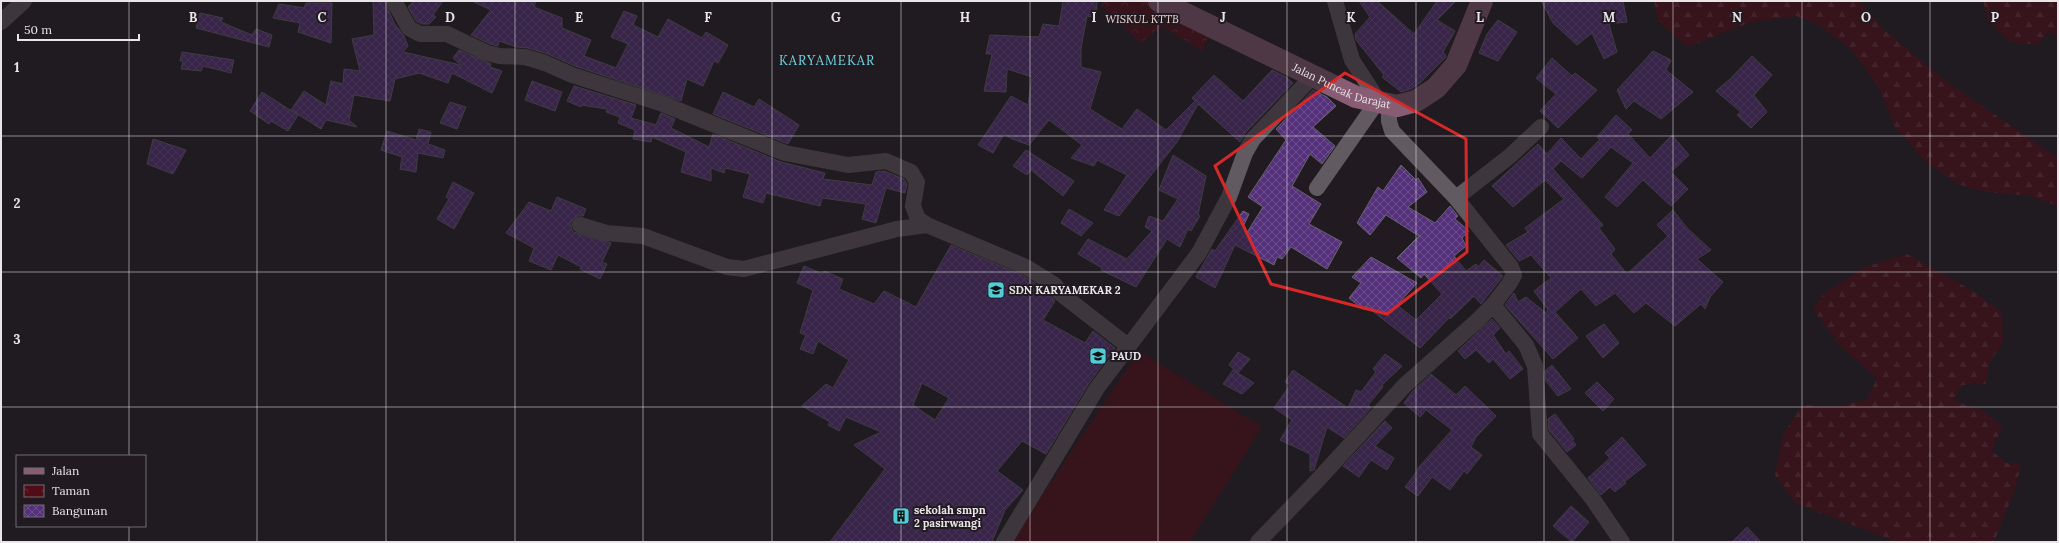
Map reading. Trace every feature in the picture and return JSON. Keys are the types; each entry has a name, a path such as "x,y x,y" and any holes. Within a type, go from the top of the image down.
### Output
{"street":[{"path":"1,22 24,1"},
{"path":"394,1 409,28 420,34 447,34 487,53 500,56 525,57 545,63 572,75 663,104 785,153 848,165 886,161 911,172 917,182 913,206 918,219 928,225 1026,266 1055,285 1060,293 1128,346"},
{"name":"Jalan Puncak Darajat","path":"1159,1 1356,97 1397,106 1416,102 1436,88 1456,64 1482,1"},
{"path":"1258,542 1315,483 1405,385 1477,321 1493,304 1514,275 1512,270 1456,198 1392,131 1382,103 1352,60 1334,1"},
{"path":"1004,542 1097,388 1199,253 1229,197 1245,153 1253,139 1313,76"},
{"path":"1317,188 1382,103"},
{"path":"1456,198 1510,156 1541,127"},
{"path":"580,225 606,233 643,236 727,267 744,269 898,229 928,225"},
{"path":"1493,304 1526,345 1535,366 1540,434 1592,498 1622,542"}],"highlighted area":[{"path":"1345,73 1466,139 1467,252 1387,314 1271,284 1215,166"}],"green space":[{"name":"WISKUL KTTB","path":"1105,1 1183,1 1218,17 1202,51 1162,26 1141,43 1101,6"},
{"path":"1654,1 1860,1 1882,28 1946,81 2058,158 2058,206 2030,196 1986,192 1957,184 1924,160 1895,127 1878,86 1850,48 1817,24 1796,16 1751,22 1688,47 1658,21"},
{"path":"1983,1 2058,1 2058,36 2048,32 2038,45 2010,42 1988,21"},
{"path":"1907,254 1973,291 2002,312 2003,342 1990,362 1986,384 1961,385 1954,401 1984,411 2002,426 1992,451 2006,463 2021,464 2015,489 1994,542 1897,542 1795,503 1775,475 1783,434 1803,405 1832,407 1867,400 1877,378 1839,345 1813,309 1823,294 1865,267"},
{"path":"1139,351 1262,427 1190,542 1011,542"}],"building":[{"path":"373,1 385,1 394,23 404,36 408,46 403,52 461,65 453,58 459,50 491,64 490,67 502,71 492,93 452,73 448,83 419,73 395,79 390,101 354,95 349,120 357,127 326,120 321,129 291,110 304,91 326,105 331,81 343,84 344,69 360,71 352,39 374,35"},
{"path":"414,1 443,1 433,15 436,17 429,24 422,24 416,21 408,7"},
{"path":"472,1 536,1 534,7 562,18 562,28 591,40 584,56 616,68 628,44 611,37 624,11 637,16 633,25 658,37 668,19 702,38 706,32 728,45 718,63 714,61 703,86 687,79 681,101 575,66 548,54 499,41 498,46 471,35 491,10"},
{"path":"1063,1 1097,1 1096,18 1087,16 1081,48 1081,67 1101,72 1090,109 1122,129 1137,109 1166,130 1195,101 1192,98 1214,75 1243,101 1272,70 1286,77 1293,83 1246,132 1240,142 1198,104 1177,142 1119,216 1104,210 1127,175 1097,160 1094,166 1071,158 1082,145 1049,120 1029,145 1012,139 1004,134 993,153 978,145 1011,96 1028,105 1032,77 1007,69 1006,92 984,91 992,54 986,54 990,35 1039,37 1043,24 1059,26"},
{"path":"1359,1 1377,1 1414,34 1437,1 1456,1 1437,20 1455,31 1443,52 1446,56 1445,58 1420,83 1411,89 1401,92 1382,77 1384,75 1356,40 1355,34 1370,17"},
{"path":"1541,1 1623,1 1627,22 1609,24 1617,52 1604,59 1592,33 1577,45 1553,23"},
{"path":"306,3 332,3 331,43 298,32 300,23 273,18 279,4 304,8"},
{"path":"200,13 223,18 221,22 252,35 256,29 272,35 269,47 196,28"},
{"path":"1498,20 1517,32 1498,61 1479,53 1487,34"},
{"path":"1653,51 1671,60 1666,70 1693,92 1661,119 1634,101 1626,109 1617,90"},
{"path":"182,52 234,60 231,73 203,66 201,71 181,69 183,61 180,61"},
{"path":"1752,56 1772,75 1754,95 1767,112 1751,128 1737,115 1741,112 1716,91"},
{"path":"1552,58 1572,76 1575,73 1597,90 1558,128 1540,111 1556,94 1536,78"},
{"path":"532,81 562,92 555,111 525,100"},
{"path":"574,86 636,105 631,118 656,125 661,113 675,119 671,128 709,147 713,134 781,162 825,173 823,179 872,185 876,172 884,171 904,179 907,184 905,193 886,188 876,223 862,219 866,204 822,198 820,206 766,193 763,203 743,197 750,174 725,168 724,173 711,168 711,181 681,172 686,152 652,137 651,142 633,139 635,130 618,123 620,117 606,112 607,109 581,105 581,107 567,101"},
{"path":"1313,90 1327,97 1336,106 1313,127 1335,146 1322,164 1310,154 1292,186 1321,204 1309,224 1342,242 1327,269 1291,247 1282,259 1277,257 1274,265 1235,245 1215,288 1196,277 1212,249 1215,251 1243,211 1249,214 1242,229 1246,234 1263,207 1248,197 1286,140 1276,129"},
{"path":"262,92 298,115 288,131 271,121 269,124 250,111"},
{"path":"723,92 754,107 759,99 799,125 788,144 713,114"},
{"path":"450,102 466,107 457,129 440,123"},
{"path":"1616,115 1632,130 1628,134 1650,158 1672,135 1689,155 1671,172 1688,189 1671,206 1643,180 1617,207 1605,197 1633,163 1611,147 1582,178 1561,161 1553,169 1603,225 1599,228 1615,249 1611,254 1627,274 1668,236 1657,225 1673,210 1687,228 1711,250 1697,259 1723,282 1710,297 1705,309 1701,304 1675,326 1646,303 1634,313 1615,293 1596,306 1581,289 1555,312 1578,338 1553,359 1505,305 1514,293 1518,302 1526,297 1546,313 1548,310 1534,291 1551,278 1531,255 1519,261 1506,245 1528,232 1525,228 1564,199 1545,180 1513,207 1492,186 1538,144 1547,154 1561,138 1581,159 1600,139 1597,137"},
{"path":"419,129 431,132 428,144 445,150 443,158 418,153 416,172 400,169 402,157 381,150 387,131 416,140"},
{"path":"153,139 186,150 173,174 147,164"},
{"path":"1026,150 1074,181 1063,196 1031,170 1027,175 1013,166"},
{"path":"1173,155 1206,176 1198,215 1200,216 1191,231 1188,229 1180,247 1167,239 1136,287 1101,270 1102,268 1078,254 1088,239 1127,259 1152,231 1145,227 1149,216 1163,221 1178,199 1159,190"},
{"path":"1401,165 1416,180 1418,178 1427,192 1408,207 1435,223 1450,206 1458,216 1455,219 1469,231 1462,238 1466,246 1454,256 1466,271 1476,264 1478,267 1484,260 1503,276 1481,304 1474,296 1450,319 1449,318 1420,348 1366,306 1364,310 1349,298 1361,283 1352,277 1371,257 1417,283 1397,305 1416,320 1442,294 1424,274 1421,278 1397,258 1419,236 1386,215 1370,235 1357,223 1378,187 1383,191"},
{"path":"453,182 474,193 454,229 437,219 449,199 446,197"},
{"path":"557,197 586,209 583,216 578,216 571,222 573,232 611,243 602,262 607,264 600,279 580,269 581,267 558,255 551,270 529,261 534,248 506,233 529,202 551,211"},
{"path":"1069,209 1093,223 1081,236 1061,223"},
{"path":"951,245 1022,275 1048,292 1055,301 1043,320 1085,343 1093,331 1115,348 1089,383 1046,454 1022,441 997,471 1023,490 1005,510 992,542 830,542 885,469 854,445 881,432 846,417 839,431 828,425 830,422 802,406 826,384 833,388 849,360 818,341 813,354 800,349 806,335 800,333 813,290 797,283 804,266 823,274 824,271 843,279 839,289 874,304 884,291 916,307","holes":["922,383 949,398 935,420 913,405"]},
{"path":"1492,319 1500,328 1493,335 1506,354 1509,351 1523,369 1510,379 1493,359 1489,363 1476,350 1465,359 1458,351"},
{"path":"1604,324 1619,343 1603,358 1586,336"},
{"path":"1238,352 1250,359 1238,373 1229,365"},
{"path":"1385,354 1402,366 1382,385 1383,387 1368,405 1371,408 1344,438 1327,427 1314,470 1310,471 1310,454 1280,440 1292,420 1274,408 1290,385 1285,382 1293,370 1348,408 1356,390 1361,392 1376,372 1373,369"},
{"path":"1552,365 1571,389 1558,396 1546,381 1545,371"},
{"path":"1233,370 1254,383 1242,394 1223,384"},
{"path":"1431,374 1456,395 1465,386 1496,416 1476,437 1471,447 1482,455 1467,474 1464,471 1450,490 1432,477 1418,496 1405,487 1418,470 1417,469 1452,430 1426,410 1420,417 1404,403 1412,392"},
{"path":"1597,382 1614,399 1603,411 1585,393"},
{"path":"1555,414 1574,439 1572,440 1576,445 1567,452 1549,430 1548,419"},
{"path":"1385,421 1392,428 1375,446 1394,458 1387,470 1371,460 1359,477 1343,466"},
{"path":"1622,437 1646,465 1624,482 1626,483 1615,492 1610,487 1601,495 1588,478 1610,458 1605,453"},
{"path":"1571,506 1589,522 1572,542 1553,526"},
{"path":"1747,527 1761,542 1732,542"}],"place":[{"name":"SDN KARYAMEKAR 2","path":"996,290"},
{"name":"PAUD","path":"1098,356"},
{"name":"sekolah smpn 2 pasirwangi","path":"901,516"}],"district":[{"name":"KARYAMEKAR","path":"827,60"}]}
